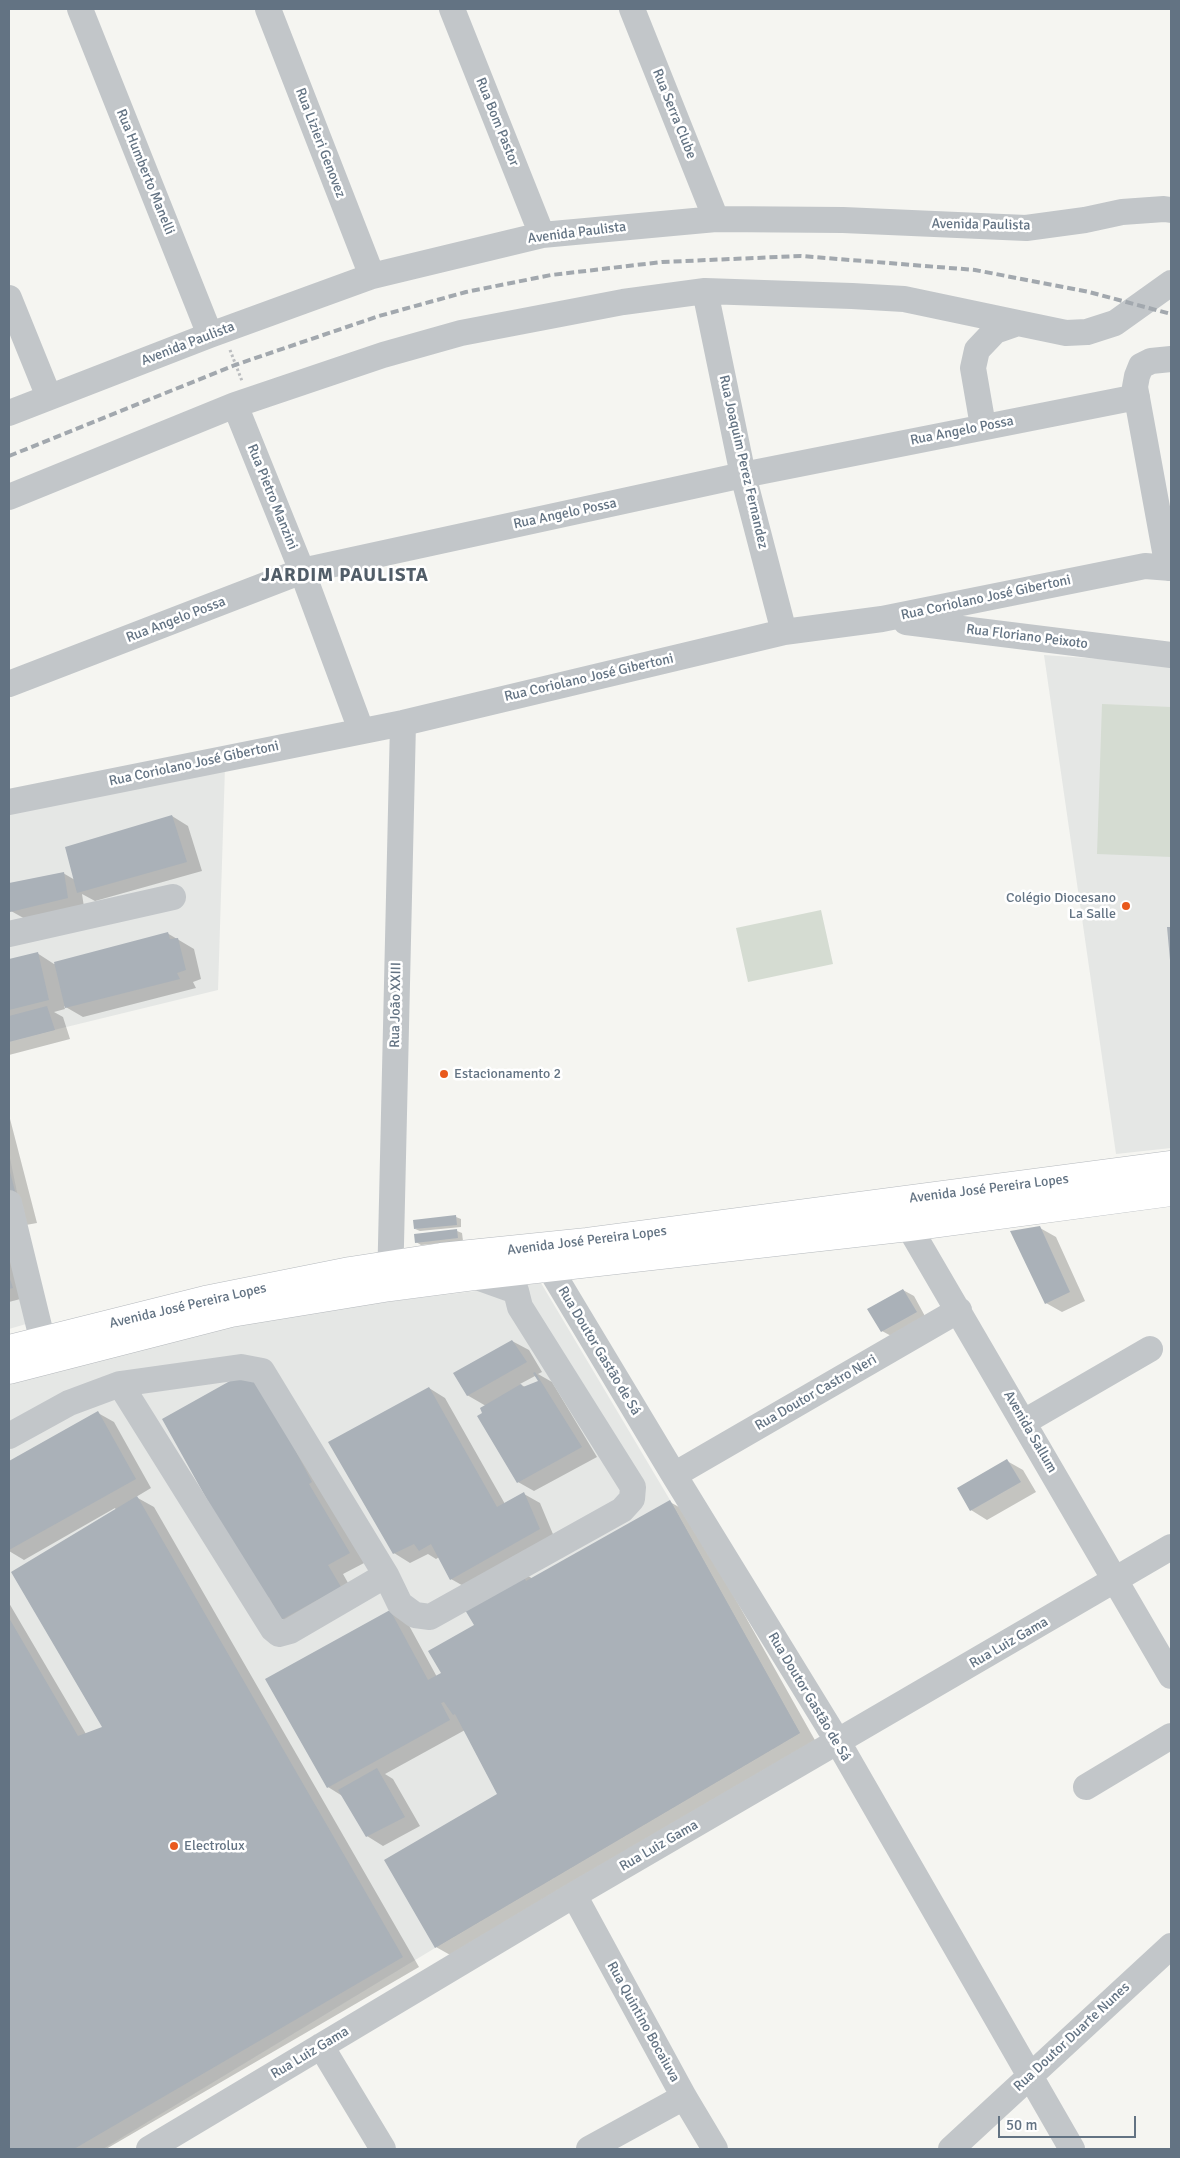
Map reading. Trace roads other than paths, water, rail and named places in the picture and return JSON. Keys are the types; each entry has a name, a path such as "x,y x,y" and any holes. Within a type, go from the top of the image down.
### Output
{"main road":[{"name":"Avenida José Pereira Lopes","path":"549,1257 872,1204 1171,1165"},
{"name":"Avenida José Pereira Lopes","path":"9,1349 44,1350 231,1313 390,1276 549,1257 909,1226 1171,1192"},
{"name":"Avenida José Pereira Lopes","path":"9,1370 44,1350"}],"street":[{"name":"Rua Humberto Manelli","path":"80,9 216,333"},
{"name":"Rua Lizieri Genovez","path":"268,9 372,276"},
{"name":"Rua Bom Pastor","path":"452,9 542,235"},
{"name":"Rua Serra Clube","path":"632,9 716,219"},
{"name":"Avenida Paulista","path":"9,412 372,276 542,235 716,219 843,220 1026,228 1085,220 1122,212 1171,210"},
{"path":"9,497 242,403 383,355 461,333 623,302 705,291 799,293 904,299 1066,333 1087,332 1115,323 1171,283"},
{"name":"Rua Joaquim Perez Fernandez","path":"705,291 743,475 784,632"},
{"path":"9,298 49,397"},
{"path":"983,426 973,368 974,360 980,345 988,336 995,331 1018,323"},
{"path":"1170,568 1137,396 1136,376 1141,366 1151,361 1171,359"},
{"name":"Rua Angelo Possa","path":"9,684 302,572 743,475 1137,396"},
{"name":"Rua Pietro Manzini","path":"242,403 361,730"},
{"name":"Rua Coriolano José Gibertoni","path":"9,802 403,722 784,632 882,619 1145,566 1170,568"},
{"name":"Rua Floriano Peixoto","path":"882,619 1171,655"},
{"name":"Rua João XXIII","path":"390,1276 403,722"},
{"path":"9,934 173,897"},
{"path":"9,1203 44,1350"},
{"name":"Avenida Sallum","path":"872,1204 909,1226 1171,1676"},
{"name":"Rua Doutor Gastão de Sá","path":"549,1257 674,1475 838,1742 1072,2149"},
{"path":"9,1436 69,1403 120,1384 241,1367 262,1371 386,1575 400,1604 415,1615 430,1617 622,1510 632,1499 633,1487 520,1307 516,1291 472,1265"},
{"name":"Rua Doutor Castro Neri","path":"674,1475 959,1310"},
{"path":"1024,1422 1150,1349"},
{"path":"120,1384 273,1629 279,1634 290,1631 386,1575"},
{"name":"Rua Luiz Gama","path":"151,2149 574,1895 1171,1547"},
{"path":"1086,1786 1171,1736"},
{"name":"Rua Quintino Bocaiuva","path":"574,1895 684,2097 715,2149"},
{"name":"Rua Doutor Duarte Nunes","path":"951,2149 1171,1946"},
{"path":"321,2046 383,2149"},
{"path":"589,2149 684,2097"}],"railway":[{"path":"9,456 235,365 379,316 466,292 551,275 662,262 801,256 975,270 1089,292 1171,314"}],"place":[{"name":"Colégio Diocesano La Salle","path":"1126,906"},
{"name":"Estacionamento 2","path":"444,1074"},
{"name":"Electrolux","path":"174,1846"}],"district":[{"name":"JARDIM PAULISTA","path":"345,576"}]}
